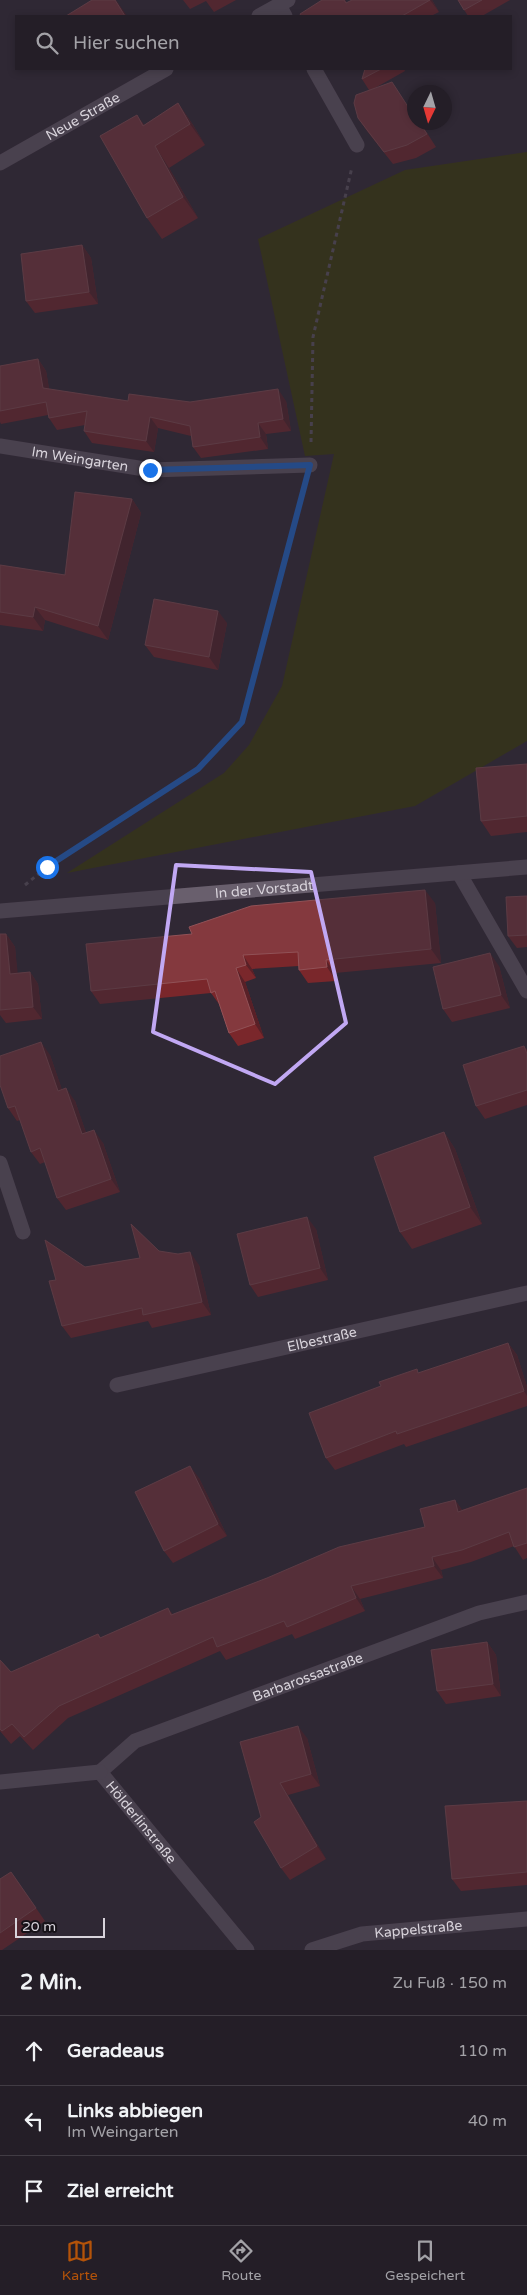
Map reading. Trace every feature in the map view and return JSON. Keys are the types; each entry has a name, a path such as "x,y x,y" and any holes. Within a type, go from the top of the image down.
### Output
{"street":[{"path":"262,15 284,7"},
{"name":"Neue Straße","path":"0,163 164,70"},
{"path":"315,70 357,145"},
{"name":"Im Weingarten","path":"0,446 150,470 310,465"},
{"name":"In der Vorstadt","path":"0,911 527,867"},
{"path":"459,873 527,991"},
{"path":"0,1164 23,1232"},
{"name":"Elbestraße","path":"116,1385 527,1293"},
{"name":"Barbarossastraße","path":"100,1772 135,1741 479,1613 527,1602"},
{"name":"Hölderlinstraße","path":"0,1782 100,1772 247,1950"},
{"name":"Kappelstraße","path":"312,1950 362,1934 527,1919"}],"path":[{"path":"25,908 25,885 47,867 198,769 242,722 310,465 313,337 357,145"}],"highlighted area":[{"path":"176,865 311,872 346,1023 275,1084 153,1032"}],"shaded area":[{"path":"527,152 527,741 415,806 67,873 224,773 249,745 282,686 334,454 305,456 258,239 405,170"}],"building":[{"path":"92,0 115,0 124,15 68,15"},
{"path":"322,0 344,0 346,3 352,0 430,0 404,15 300,14"},
{"path":"458,0 482,0 464,10"},
{"path":"365,70 379,70 362,79"},
{"path":"392,82 407,105 407,130 424,130 427,134 407,145 384,152 358,118 354,103 356,95"},
{"path":"178,103 190,124 155,146 183,197 147,218 100,136 137,115 143,126"},
{"path":"82,245 89,292 26,301 21,254"},
{"path":"38,359 43,388 128,401 129,394 190,402 278,389 283,419 258,423 260,437 193,447 190,426 150,417 146,441 84,431 87,411 49,418 46,402 0,411 0,366"},
{"path":"75,492 132,499 98,626 35,607 33,617 0,612 0,565 65,575"},
{"path":"154,599 218,611 209,657 145,645"},
{"path":"527,764 527,816 481,821 476,768"},
{"path":"425,890 431,949 326,960 327,967 299,970 298,952 243,955 246,965 236,968 255,1024 229,1033 215,991 211,993 207,979 91,991 86,944 192,934 189,927 251,906"},
{"path":"527,896 527,935 508,936 506,897"},
{"path":"0,934 6,934 10,974 30,972 33,1007 0,1010"},
{"path":"490,953 501,995 443,1009 433,967"},
{"path":"41,1042 58,1091 66,1088 82,1134 94,1130 111,1179 57,1198 40,1148 31,1152 15,1106 8,1108 0,1085 0,1056"},
{"path":"524,1046 527,1054 527,1090 476,1106 463,1065"},
{"path":"444,1132 470,1207 400,1232 374,1157"},
{"path":"307,1217 320,1268 250,1285 237,1234"},
{"path":"131,1224 159,1251 178,1254 190,1252 202,1302 143,1315 142,1308 62,1326 49,1281 56,1280 45,1240 85,1267 140,1258"},
{"path":"508,1343 524,1391 397,1434 396,1431 326,1458 309,1413 381,1386 379,1382 417,1369 418,1373"},
{"path":"190,1466 218,1524 164,1551 135,1492"},
{"path":"527,1488 527,1543 514,1547 509,1532 462,1550 432,1557 434,1566 351,1586 356,1598 287,1627 284,1621 217,1647 213,1637 59,1706 24,1737 12,1724 2,1731 0,1729 0,1660 11,1672 98,1634 100,1638 168,1608 171,1615 267,1578 339,1547 425,1527 420,1509 455,1500 458,1512"},
{"path":"487,1642 493,1684 437,1691 431,1650"},
{"path":"298,1726 311,1774 280,1783 317,1846 281,1868 254,1822 261,1817 240,1742"},
{"path":"527,1801 527,1872 452,1879 445,1806"},
{"path":"11,1872 36,1908 0,1933 0,1879"}],"route":[{"path":"47,867 198,769 242,722 310,465 150,470"}]}
